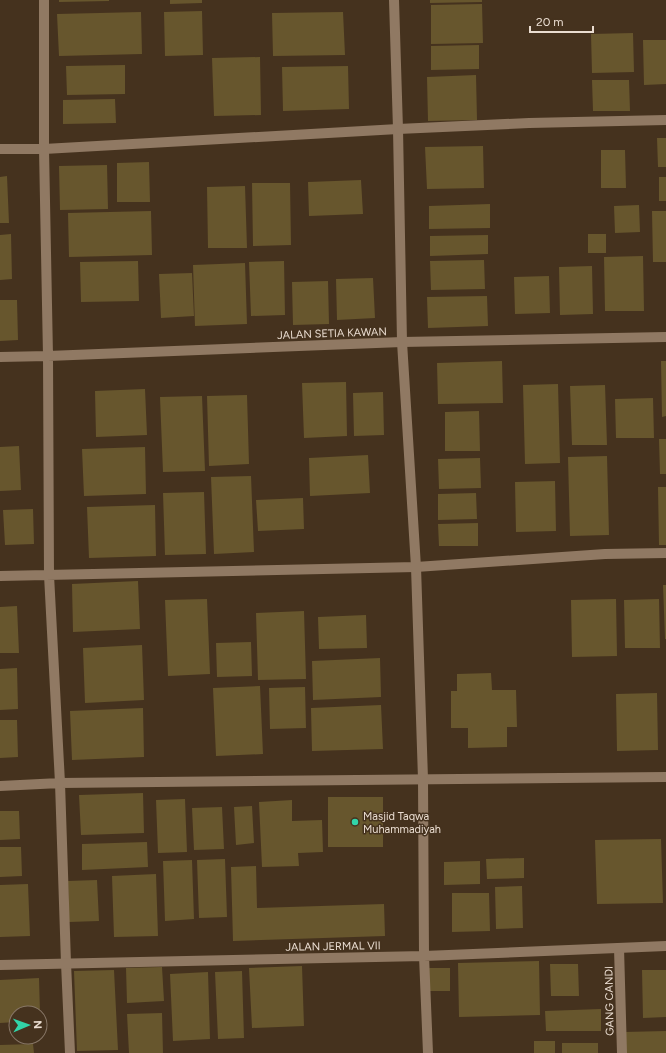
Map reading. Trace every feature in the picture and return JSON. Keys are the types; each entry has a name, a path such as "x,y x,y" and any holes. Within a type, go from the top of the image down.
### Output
{"street":[{"path":"44,0 44,149 48,356 49,575 60,783 70,1053"},
{"path":"394,0 402,342 416,567 423,779 424,956 428,1053"},
{"path":"0,149 44,149 529,123 666,120"},
{"name":"JALAN SETIA KAWAN","path":"0,356 48,356 402,342 666,337"},
{"path":"0,576 416,567 605,554 666,553"},
{"path":"0,786 60,783 666,777"},
{"name":"JALAN JERMAL VII","path":"0,965 424,956 666,946"},
{"name":"GANG CANDI","path":"619,948 622,1053"}],"building":[{"path":"59,0 109,0 109,1 59,2"},
{"path":"170,0 202,0 202,3 170,4"},
{"path":"430,0 482,0 482,2 430,3"},
{"path":"482,4 483,43 431,44 431,5"},
{"path":"202,11 203,55 165,56 164,12"},
{"path":"141,12 142,54 59,56 57,14"},
{"path":"343,12 345,55 273,56 272,13"},
{"path":"633,33 634,72 592,73 591,34"},
{"path":"643,40 666,40 666,84 644,85"},
{"path":"479,45 479,69 431,70 431,46"},
{"path":"260,57 261,115 214,116 212,58"},
{"path":"125,65 125,94 67,95 66,66"},
{"path":"348,66 349,109 283,111 282,67"},
{"path":"476,75 477,120 428,121 427,77"},
{"path":"592,80 629,80 630,111 593,111"},
{"path":"115,99 116,123 63,124 63,100"},
{"path":"657,138 666,138 666,167 658,167"},
{"path":"483,146 484,188 427,189 425,147"},
{"path":"601,150 625,150 626,188 601,188"},
{"path":"149,162 150,202 117,202 117,163"},
{"path":"107,165 108,209 60,210 59,166"},
{"path":"7,176 9,223 0,223 0,177"},
{"path":"659,177 666,177 666,201 659,201"},
{"path":"361,180 363,214 309,216 308,182"},
{"path":"252,183 290,183 291,245 253,246"},
{"path":"245,186 247,248 208,248 207,187"},
{"path":"490,204 490,228 429,229 429,206"},
{"path":"639,205 640,232 615,233 614,206"},
{"path":"151,211 152,255 69,257 68,213"},
{"path":"652,211 666,211 666,262 653,262"},
{"path":"11,234 12,279 0,280 0,235"},
{"path":"588,234 606,234 606,253 588,253"},
{"path":"488,235 488,254 430,256 430,236"},
{"path":"643,256 644,311 605,311 604,257"},
{"path":"484,260 485,289 431,290 430,261"},
{"path":"138,261 139,301 81,302 80,262"},
{"path":"284,261 285,315 251,316 249,262"},
{"path":"245,263 247,324 195,326 193,265"},
{"path":"592,266 593,314 560,315 559,267"},
{"path":"192,273 194,316 161,318 159,274"},
{"path":"549,276 550,313 515,314 514,277"},
{"path":"373,278 375,318 337,320 336,279"},
{"path":"328,281 329,324 293,325 292,282"},
{"path":"487,296 488,326 428,328 427,297"},
{"path":"0,300 17,300 18,340 0,341"},
{"path":"502,361 503,403 438,404 437,363"},
{"path":"661,361 666,361 666,416 662,417"},
{"path":"346,382 347,436 304,438 302,383"},
{"path":"558,384 560,463 525,464 523,385"},
{"path":"605,385 607,445 572,445 570,386"},
{"path":"145,389 147,435 96,437 95,391"},
{"path":"383,392 384,435 354,436 353,393"},
{"path":"247,395 249,464 209,466 207,396"},
{"path":"202,396 205,471 163,472 160,397"},
{"path":"653,398 654,438 616,438 615,399"},
{"path":"479,411 480,451 445,451 445,412"},
{"path":"659,439 666,439 666,474 660,474"},
{"path":"19,446 21,490 0,491 0,447"},
{"path":"145,447 146,494 84,496 82,449"},
{"path":"368,455 370,493 310,496 309,458"},
{"path":"607,456 609,535 570,536 568,457"},
{"path":"480,458 481,488 439,489 438,459"},
{"path":"251,476 254,552 214,554 211,477"},
{"path":"555,481 556,531 516,532 515,482"},
{"path":"658,487 666,487 666,545 659,545"},
{"path":"204,492 206,554 165,555 163,493"},
{"path":"476,493 477,519 438,520 438,494"},
{"path":"303,498 304,529 258,531 256,500"},
{"path":"155,505 156,556 89,558 87,507"},
{"path":"33,509 34,544 5,545 3,510"},
{"path":"478,523 478,546 439,546 438,524"},
{"path":"138,581 140,629 73,632 72,584"},
{"path":"663,585 666,585 666,639 665,639"},
{"path":"207,599 210,674 168,676 165,600"},
{"path":"616,599 617,656 572,657 571,600"},
{"path":"659,599 660,648 625,648 624,600"},
{"path":"17,606 19,653 0,653 0,607"},
{"path":"304,611 306,679 258,680 256,613"},
{"path":"366,615 367,648 319,649 318,617"},
{"path":"251,642 252,676 217,677 216,643"},
{"path":"142,645 144,700 85,703 83,648"},
{"path":"380,658 381,697 313,700 312,661"},
{"path":"17,668 18,709 0,710 0,669"},
{"path":"491,673 492,690 516,690 517,727 507,727 507,747 468,748 468,728 451,728 451,691 457,691 457,674"},
{"path":"260,686 263,754 216,756 213,688"},
{"path":"305,687 306,728 270,729 269,688"},
{"path":"657,693 658,750 617,751 616,694"},
{"path":"381,705 383,749 312,751 311,708"},
{"path":"143,708 144,757 72,760 70,711"},
{"path":"0,720 17,720 18,757 0,758"},
{"path":"143,793 144,833 81,835 79,795"},
{"name":"Masjid Taqwa Muhammadiyah","path":"328,797 383,797 383,847 328,847"},
{"path":"185,799 187,852 158,853 156,800"},
{"path":"292,800 292,821 322,820 323,852 298,853 299,866 262,867 259,802"},
{"path":"252,806 254,843 236,845 234,807"},
{"path":"222,807 224,849 194,850 192,808"},
{"path":"0,811 19,811 20,839 0,840"},
{"path":"661,839 663,903 597,904 595,840"},
{"path":"147,842 148,867 82,870 82,844"},
{"path":"0,847 21,847 22,876 0,877"},
{"path":"524,858 524,878 487,879 486,859"},
{"path":"225,859 227,917 199,918 197,860"},
{"path":"192,860 194,919 165,921 163,861"},
{"path":"480,861 480,884 444,885 444,862"},
{"path":"256,866 257,908 384,904 385,936 233,941 231,867"},
{"path":"156,874 158,936 114,937 112,876"},
{"path":"97,880 99,921 69,922 68,881"},
{"path":"28,884 30,936 0,937 0,885"},
{"path":"522,886 523,928 496,929 495,887"},
{"path":"452,893 489,893 490,931 452,932"},
{"path":"539,961 540,1015 459,1017 458,963"},
{"path":"550,964 578,964 579,996 551,996"},
{"path":"302,966 304,1026 252,1028 249,968"},
{"path":"162,967 164,1001 127,1003 126,968"},
{"path":"426,968 450,968 450,991 427,991"},
{"path":"114,970 118,1050 77,1051 74,971"},
{"path":"642,970 666,970 666,1017 643,1018"},
{"path":"242,971 244,1038 218,1039 215,972"},
{"path":"208,972 210,1039 173,1041 170,974"},
{"path":"39,978 40,1005 8,1005 8,1022 0,1023 0,980"},
{"path":"601,1009 601,1031 546,1031 545,1011"},
{"path":"162,1013 163,1053 129,1053 127,1014"},
{"path":"666,1031 666,1053 625,1053 624,1032"},
{"path":"534,1041 555,1041 555,1053 534,1053"},
{"path":"562,1043 598,1043 598,1053 562,1053"},
{"path":"0,1045 33,1045 34,1053 0,1053"}],"place":[{"name":"Masjid Taqwa Muhammadiyah","path":"355,822"}]}
